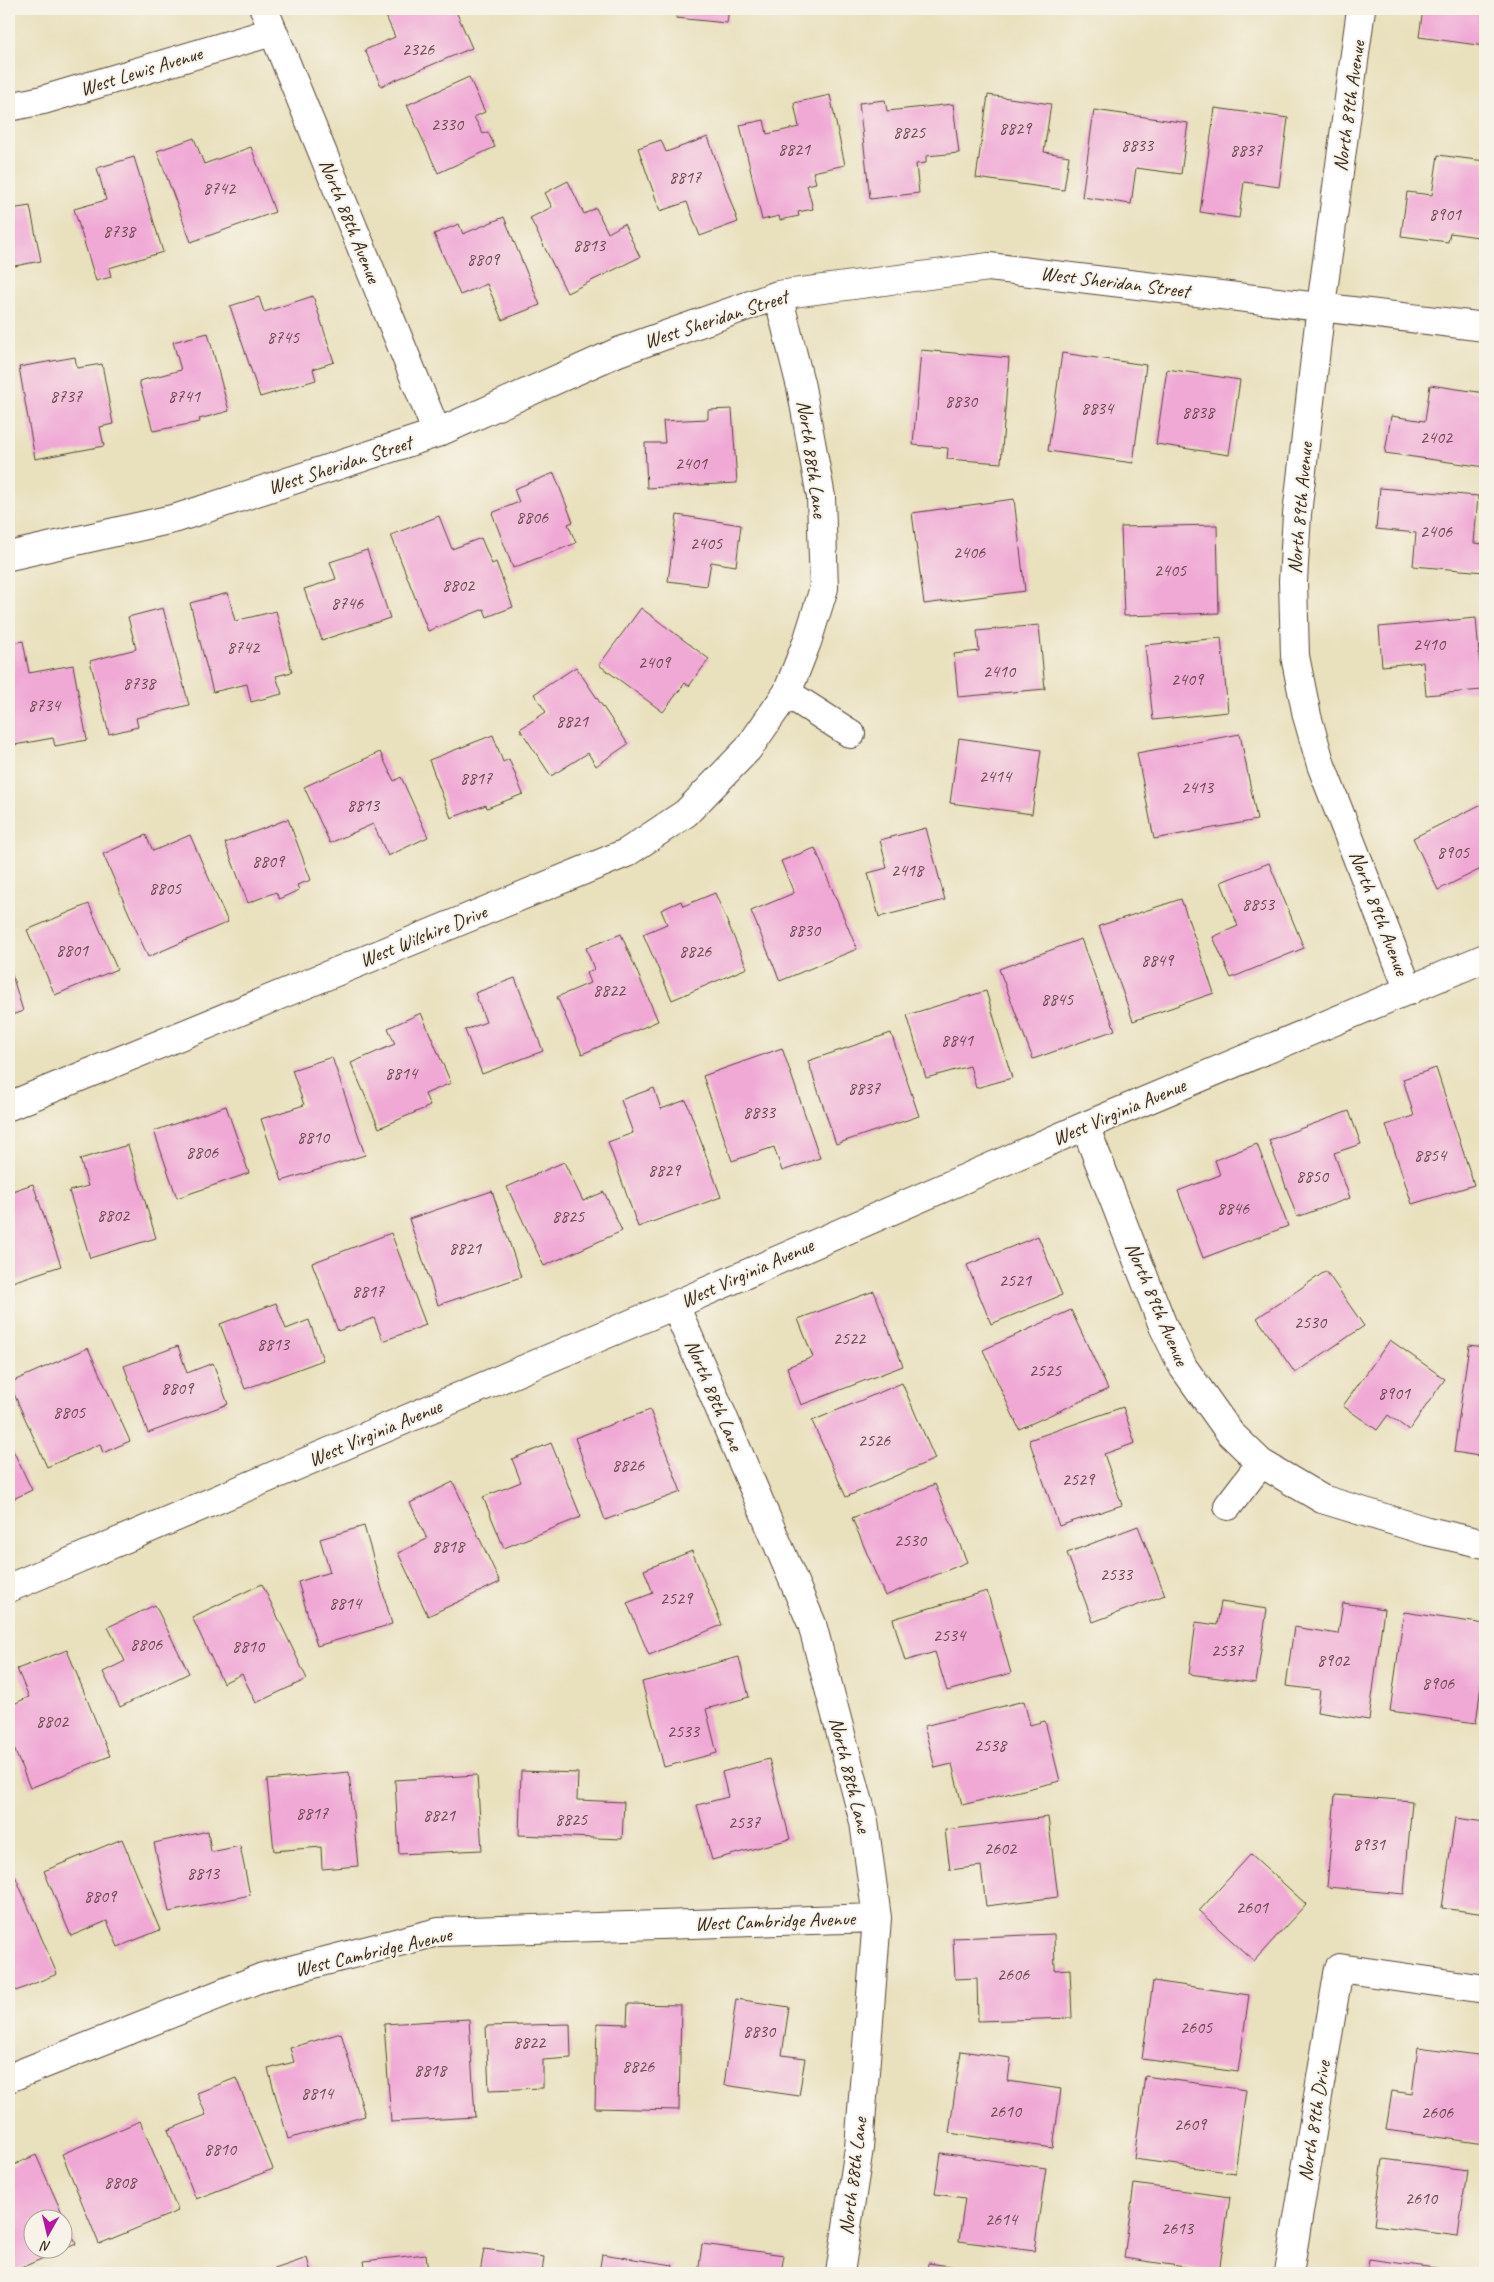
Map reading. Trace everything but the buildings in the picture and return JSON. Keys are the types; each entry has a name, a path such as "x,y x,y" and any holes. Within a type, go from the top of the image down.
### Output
{"street":[{"name":"North 89th Avenue","path":"1362,9 1321,306 1297,524 1293,581 1295,656 1307,716 1321,766 1410,991"},
{"name":"West Lewis Avenue","path":"9,107 43,100 268,20"},
{"name":"North 88th Avenue","path":"268,20 437,434"},
{"name":"West Sheridan Street","path":"9,556 177,518 437,434 618,352 778,295 989,267 1485,327"},
{"name":"North 88th Lane","path":"778,295 801,387 821,497 824,588 807,642 787,693"},
{"path":"787,693 852,734"},
{"name":"West Wilshire Drive","path":"9,1106 626,853 686,814 748,749 787,693"},
{"name":"West Virginia Avenue","path":"9,1588 676,1305 1085,1126 1485,958"},
{"name":"North 89th Avenue","path":"1085,1126 1163,1326 1183,1367 1230,1433 1261,1463"},
{"name":"North 88th Lane","path":"676,1305 812,1624 864,1822 877,1918 859,2148 840,2273"},
{"path":"1228,1506 1261,1463 1322,1499 1427,1531 1485,1544"},
{"name":"West Cambridge Avenue","path":"9,2078 263,1977 438,1932 877,1918"},
{"name":"North 89th Drive","path":"1289,2273 1339,1968 1485,1989"}]}
